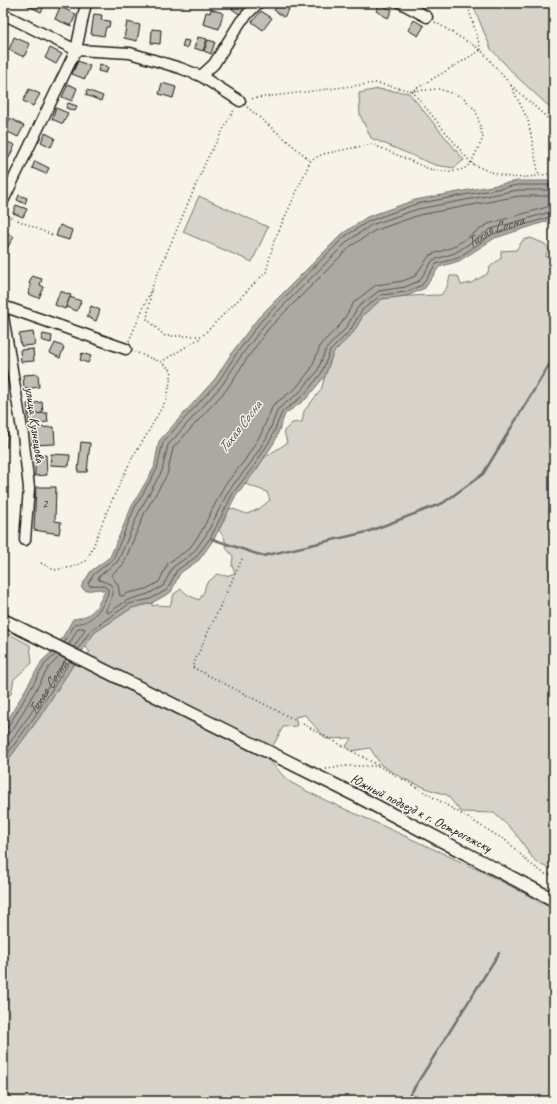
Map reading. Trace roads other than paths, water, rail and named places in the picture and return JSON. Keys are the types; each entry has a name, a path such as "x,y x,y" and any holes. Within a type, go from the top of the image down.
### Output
{"main road":[{"name":"Южный подъезд к г. Острогожску","path":"3,620 410,823 554,900"}],"street":[{"path":"3,201 76,50 86,3"},
{"path":"201,76 214,64 241,21 258,3"},
{"path":"401,3 427,17"},
{"path":"3,14 76,50 130,53 180,68 201,76 240,101"},
{"path":"3,306 126,349"},
{"name":"улица Кузнецова","path":"3,316 23,435 29,488 25,540"}],"water":[{"name":"Тихая Сосна","path":"554,179 554,219 495,238 459,261 439,267 425,288 407,296 382,299 364,314 353,333 333,353 325,376 306,399 285,414 275,441 257,469 236,495 214,539 199,560 180,573 171,592 152,603 132,608 94,633 39,718 3,767 3,728 42,661 57,647 73,619 85,616 97,606 105,591 99,589 85,591 81,587 91,571 110,557 132,506 154,468 159,441 215,379 233,351 258,318 342,234 367,217 415,200 518,181 549,181"}],"waterway":[{"path":"212,539 263,556 367,532 443,503 483,474 554,357"},
{"path":"406,1101 499,953"}]}
